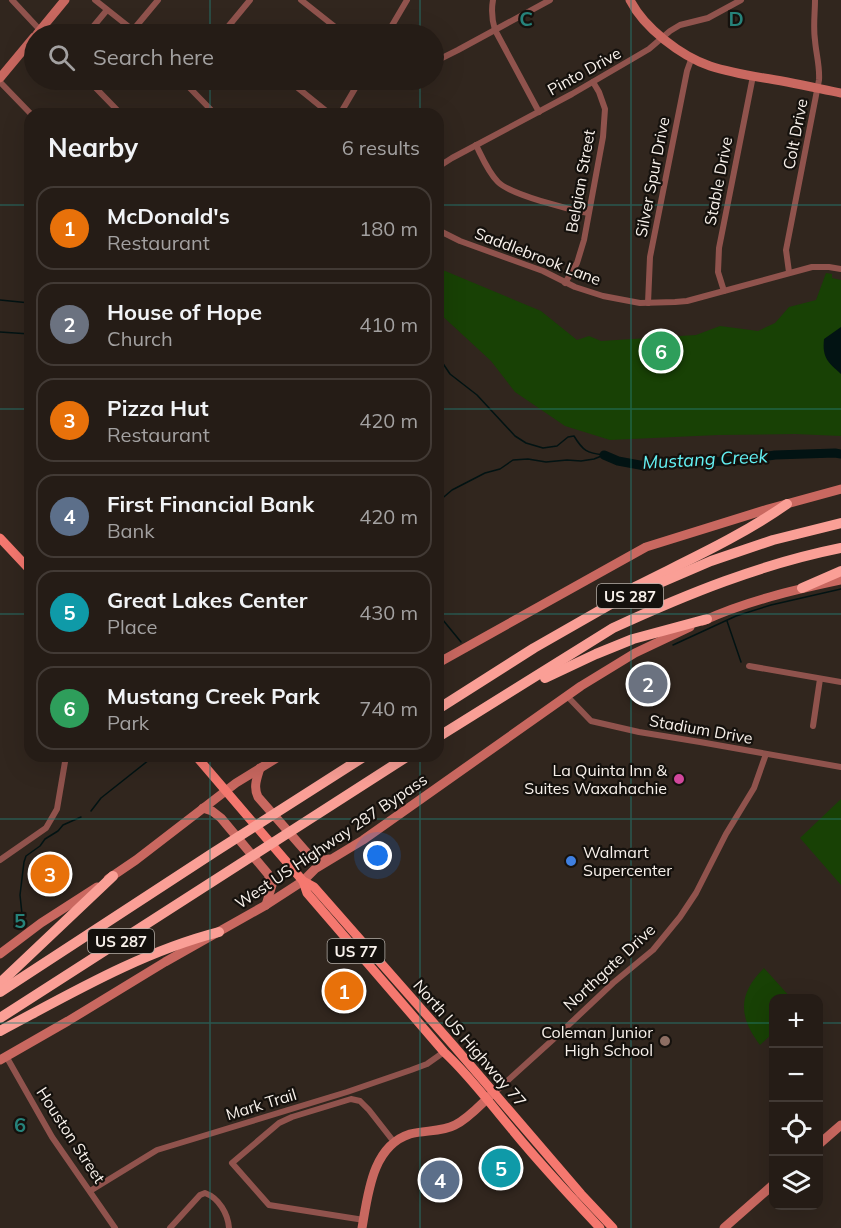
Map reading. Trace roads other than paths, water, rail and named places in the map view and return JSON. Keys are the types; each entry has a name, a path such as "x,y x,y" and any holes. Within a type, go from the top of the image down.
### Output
{"highway":[{"path":"600,610 613,599 732,538 763,521 787,504"},
{"name":"US 287","path":"444,705 534,648 611,604 711,561 773,540 841,524"},
{"name":"US 287","path":"444,733 614,628 720,582 810,554 841,548"},
{"path":"802,588 841,571"},
{"path":"509,693 633,639 706,619"},
{"name":"US 287","path":"0,992 355,762"},
{"name":"US 287","path":"0,1018 399,762"},
{"path":"0,982 113,876"},
{"path":"0,1031 129,965 197,938 219,932"}],"main road":[{"path":"45,24 65,0"},
{"path":"630,0 644,20 663,38 710,66 841,93"},
{"path":"0,80 24,50"},
{"path":"444,660 637,550 657,542 841,489"},
{"path":"0,538 24,564"},
{"name":"West US Highway 287 Bypass","path":"3,1058 266,905 331,859 370,836 567,696 635,653 706,619 749,603 841,580"},
{"name":"North US Highway 77","path":"201,762 303,881 314,887 424,1012 490,1096 514,1133 600,1228"},
{"path":"0,954 41,923 136,860 226,791 270,762"},
{"path":"260,768 255,785 258,797 312,858 320,861 331,859"},
{"path":"203,808 212,810 221,818 268,874 272,885 266,905"},
{"name":"North US Highway 77","path":"303,881 307,893 444,1052 490,1096 613,1228"},
{"path":"415,1018 424,1012"},
{"name":"Northgate Drive","path":"394,1142 410,1135 454,1125 490,1096"},
{"path":"823,1141 841,1125"},
{"path":"363,1224 376,1166 394,1142"},
{"path":"724,1228 769,1188"}],"street":[{"path":"12,0 30,24"},
{"path":"95,0 125,24"},
{"path":"142,24 158,0"},
{"path":"231,24 250,0"},
{"path":"301,0 331,24"},
{"path":"393,24 407,0"},
{"path":"493,0 492,20 495,30 539,112"},
{"path":"444,57 550,0"},
{"name":"Pinto Drive","path":"444,164 649,50 680,25 708,18 741,0"},
{"name":"Colt Drive","path":"789,272 786,250 818,88 819,68 814,24 815,0"},
{"path":"95,24 107,10"},
{"name":"Silver Spur Drive","path":"648,303 650,256 685,81 692,57"},
{"name":"Stable Drive","path":"724,291 718,272 718,248 753,76"},
{"path":"0,80 26,108"},
{"name":"Belgian Street","path":"566,283 577,263 584,240 603,137 605,110 593,82"},
{"path":"98,90 115,108"},
{"path":"192,90 209,108"},
{"path":"300,90 323,108"},
{"path":"344,108 354,90"},
{"path":"476,145 490,172 499,183 509,189 556,205 588,213"},
{"name":"Saddlebrook Lane","path":"444,233 543,271 575,287 625,301 648,303 687,301 789,272 822,266 841,269"},
{"path":"749,666 841,682"},
{"path":"813,726 820,679"},
{"name":"Stadium Drive","path":"567,696 591,721 639,732 841,767"},
{"name":"Northgate Drive","path":"490,1096 613,983 653,950 680,917 696,893 726,834 754,788 766,754"},
{"path":"0,860 46,828 57,809 65,762"},
{"name":"Mark Trail","path":"90,1191 158,1150 400,1074 427,1064 444,1052"},
{"name":"Houston Street","path":"3,1058 52,1137 115,1228"},
{"path":"363,1224 269,1205 232,1163 279,1123 351,1099 360,1101 365,1106 394,1142"},
{"path":"170,1228 200,1195 205,1193 209,1194 226,1214 229,1228"}],"waterway":[{"path":"0,300 24,302"},
{"name":"Mustang Creek","path":"0,332 24,334"},
{"name":"Mustang Creek","path":"444,365 450,374 477,395 515,436 526,443 543,448 557,446 568,437 574,436 586,450 604,455"},
{"name":"Mustang Creek","path":"604,455 618,461 645,466 663,462 743,460 775,455 841,454"},
{"path":"444,497 452,490 485,473 500,469 513,460 581,461 604,455"},
{"path":"673,645 736,616 771,605 841,589"},
{"path":"444,621 461,642"},
{"path":"727,621 741,662"},
{"path":"91,811 101,798 146,762"},
{"path":"26,924 22,914 20,895 26,856 63,825 81,817"}],"place":[{"name":"Mustang Creek Park","path":"661,351"},
{"name":"House of Hope","path":"648,684"},
{"name":"La Quinta Inn & Suites Waxahachie","path":"679,779"},
{"name":"Walmart Supercenter","path":"571,861"},
{"name":"Pizza Hut","path":"50,874"},
{"name":"McDonald's","path":"344,991"},
{"name":"Coleman Junior High School","path":"665,1041"},
{"name":"Great Lakes Center","path":"501,1168"},
{"name":"First Financial Bank","path":"440,1180"}]}
